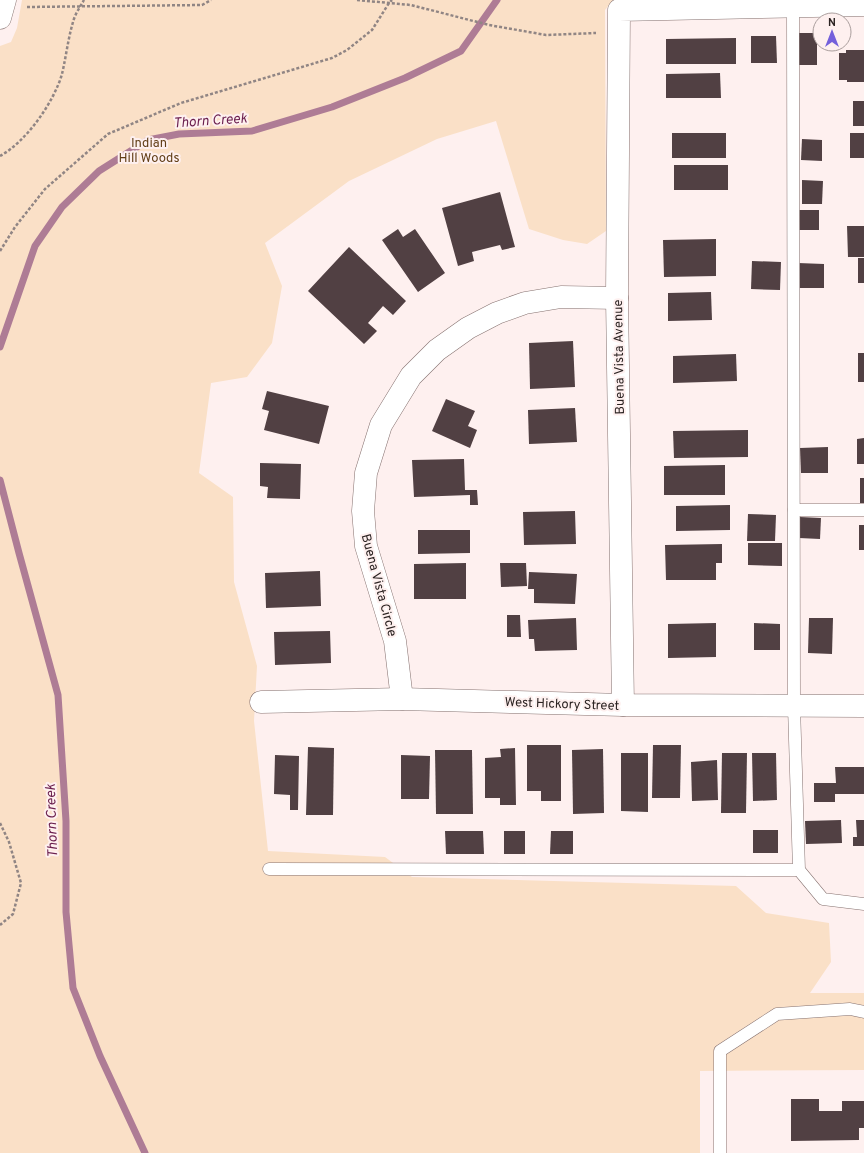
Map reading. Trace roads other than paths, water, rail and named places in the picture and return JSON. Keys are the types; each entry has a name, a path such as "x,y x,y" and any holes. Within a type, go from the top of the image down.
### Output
{"street":[{"path":"793,6 864,5"},
{"name":"Buena Vista Avenue","path":"623,705 617,298 619,10 793,6"},
{"name":"Buena Vista Circle","path":"402,698 395,641 366,546 363,511 366,474 381,426 411,376 437,350 468,328 497,313 525,303 561,297 617,298"},
{"name":"West Hickory Street","path":"261,702 402,698 623,705 864,706"}],"lane":[{"path":"793,6 794,706 799,870 823,899 864,904"},
{"path":"794,510 864,510"},
{"path":"269,869 799,870"},
{"path":"720,1153 720,1052 777,1014 850,1009 864,1012"}],"waterway":[{"name":"Thorn Creek","path":"0,347 35,246 62,207 99,171 148,140 179,134 252,131 332,107 405,78 461,51 497,0"},
{"name":"Thorn Creek","path":"0,480 58,695 66,821 66,912 73,988 100,1056 145,1153"}],"park label":[{"name":"Indian Hill Woods","path":"149,150"}]}
